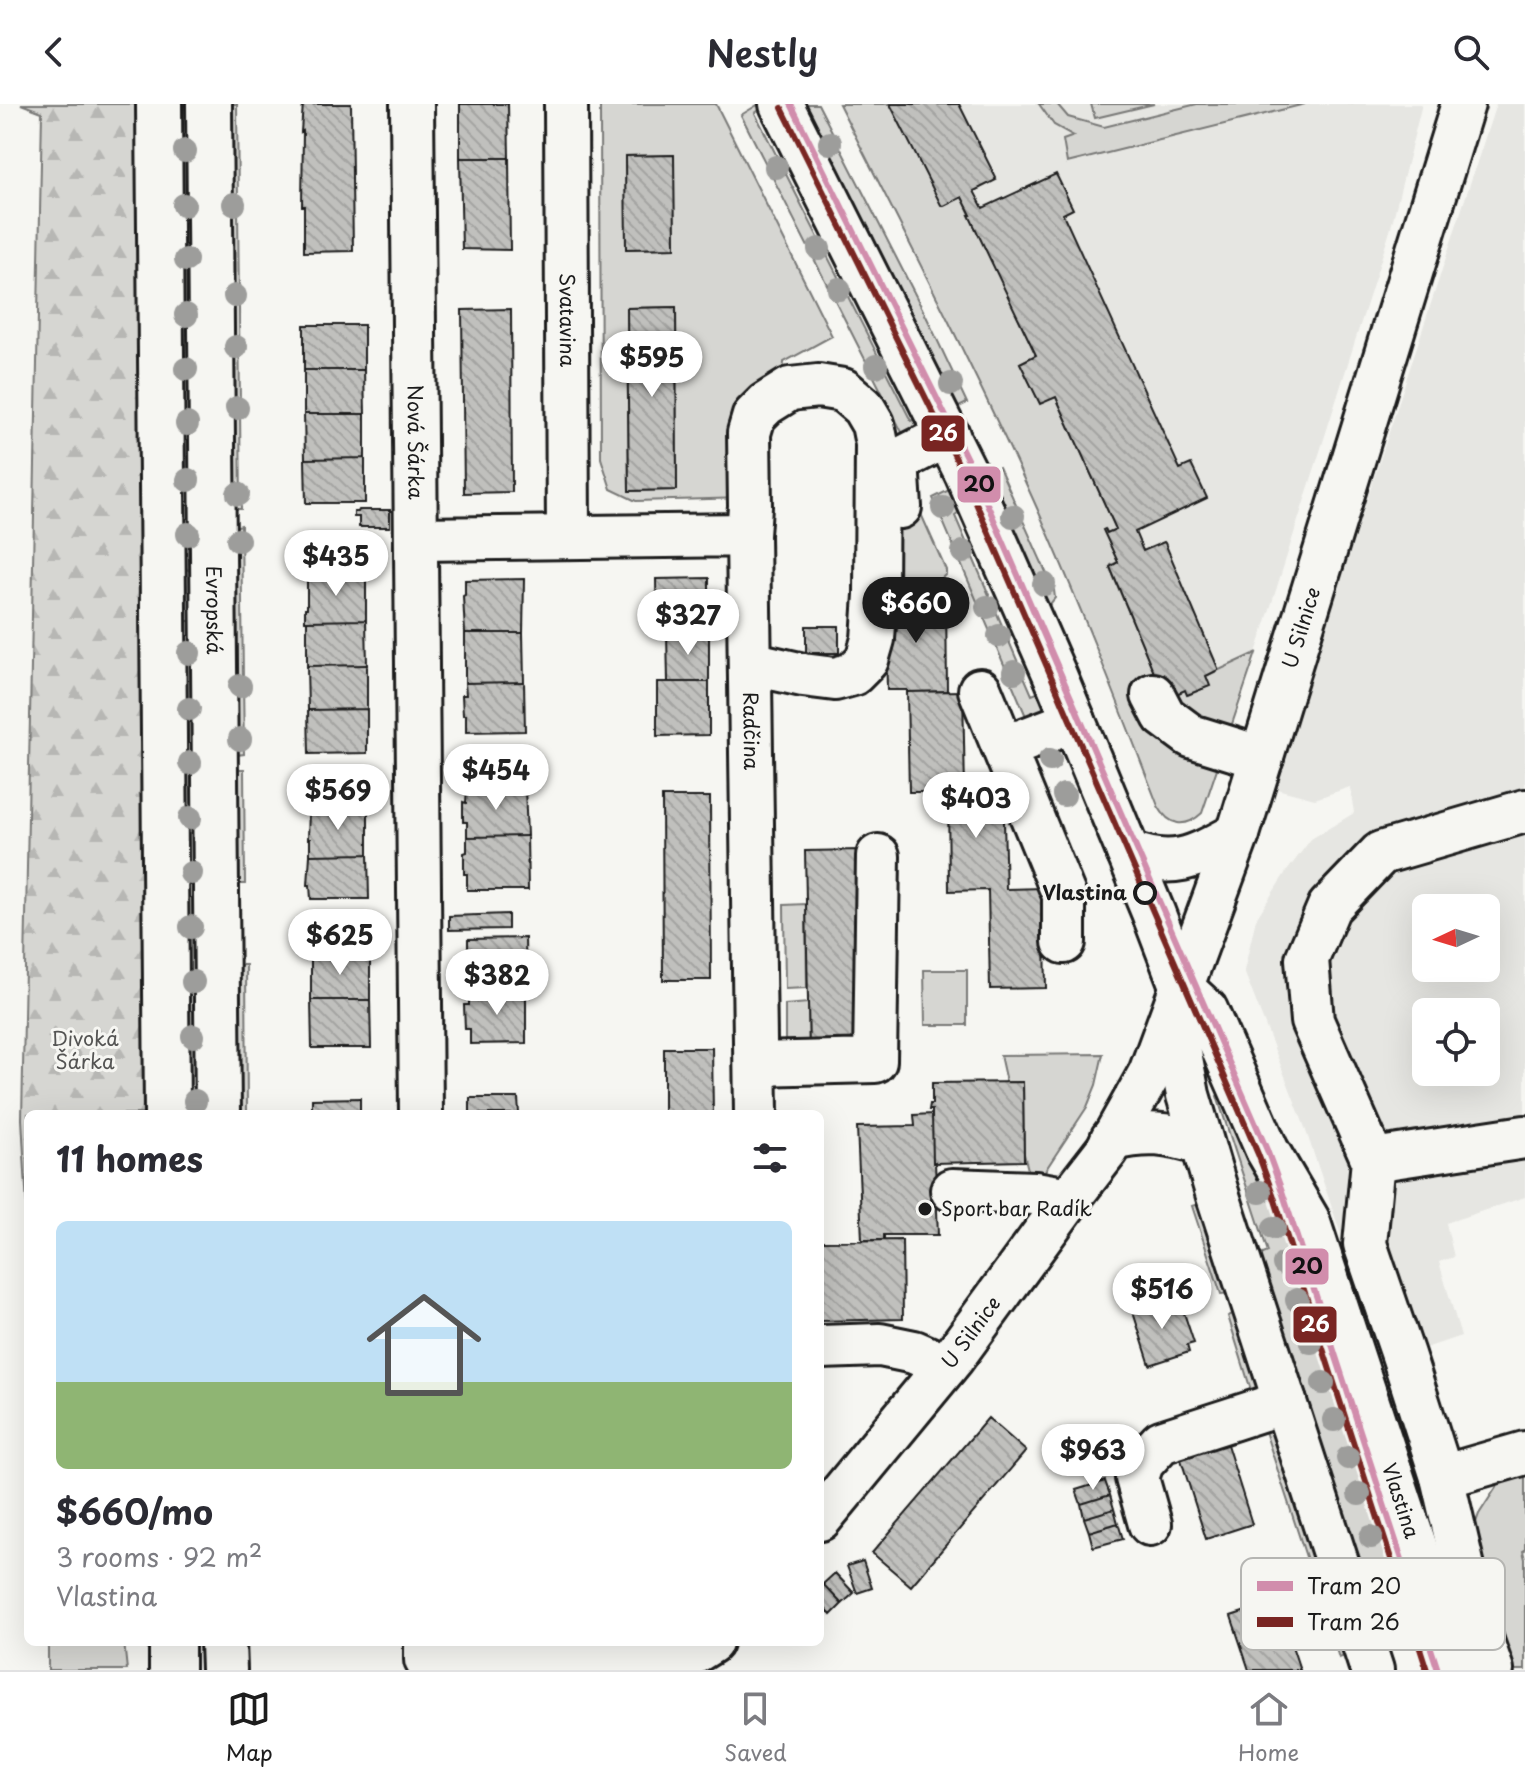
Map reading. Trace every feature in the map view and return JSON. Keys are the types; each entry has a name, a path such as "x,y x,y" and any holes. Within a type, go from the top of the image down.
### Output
{"main road":[{"path":"159,104 167,1110"},
{"name":"Evropská","path":"209,104 218,1110"},
{"path":"172,1646 172,1670"},
{"path":"223,1646 224,1670"}],"street":[{"name":"Nová Šárka","path":"412,104 421,1110"},
{"name":"Svatavina","path":"566,104 568,537"},
{"name":"Vlastina","path":"781,104 948,435 1074,721 1182,988 1179,1048 1202,1144 1336,1558"},
{"name":"U Silnice","path":"824,1514 946,1366 1107,1150 1150,1073 1238,834 1463,104"},
{"name":"Radčina","path":"750,663 835,679 853,674 867,660 873,639 876,595 877,444 873,424 863,407 843,390 818,386 790,389 766,404 754,416 749,433 748,535 756,1110"},
{"path":"901,508 897,461 948,435"},
{"path":"416,539 748,535"},
{"path":"980,690 1064,895 1064,942"},
{"path":"1153,695 1164,716 1191,736 1262,758"},
{"path":"1004,748 1074,721"},
{"path":"1461,1558 1442,1477 1365,1244 1373,1160 1312,1021 1307,959 1329,907 1381,853 1525,811"},
{"path":"1128,852 1152,860 1176,861 1200,854 1238,834"},
{"path":"756,1064 875,1061 878,856"},
{"name":"Vlastina","path":"1182,988 1206,1010 1267,1150 1308,1220 1419,1558"},
{"path":"1112,1139 1138,1134 1168,1134 1202,1144"},
{"path":"1373,1160 1525,1137"},
{"path":"952,1190 1035,1193 1069,1199"},
{"path":"824,1347 880,1345 914,1352 946,1366"},
{"path":"1150,1524 1137,1478 1142,1463 1161,1442 1285,1402"},
{"path":"1442,1477 1525,1453"},
{"path":"426,1651 671,1668 705,1646"},
{"name":"Vlastina","path":"1366,1650 1372,1670"},
{"name":"Vlastina","path":"1449,1650 1456,1670"},
{"path":"1485,1650 1492,1670"}],"shaded area":[{"path":"890,104 1422,104 1390,231 1256,653 1206,675 1210,686 1187,695 1167,698 1162,692 1110,567 1118,562 1103,530 1085,462 1056,398 1040,404 1020,363 1036,355 969,215 944,206"},
{"path":"1496,104 1525,104 1525,1197 1446,1223 1454,1257 1439,1262 1461,1336 1384,1362 1304,1125 1244,971 1256,919 1284,875 1311,839 1354,813 1350,787 1315,799 1273,788"}],"green space":[{"name":"Divoká Šárka","path":"21,104 138,104 147,1110 24,1110 24,1154 22,1119 42,112"},
{"path":"178,104 190,104 193,569 190,571 183,567"},
{"path":"230,104 237,104 241,509 233,509"},
{"path":"600,104 716,104 832,336 784,362 783,382 745,498 636,501 611,489 601,458","holes":["673,155 675,248 627,249 625,156","676,307 677,490 629,491 627,308"]},
{"path":"759,104 764,107 755,113 911,421 920,417 924,426 907,442 741,115"},
{"path":"803,104 818,104 967,403 955,409"},
{"path":"839,104 890,104 944,206 962,197 1036,355 1020,363 1040,403 1056,397 1116,529 1107,533 1104,531 1118,562 1110,568 1167,698 1185,690 1188,695 1209,686 1206,676 1256,653 1202,813 1190,821 1172,821 1158,806 1082,612 1032,497 962,348"},
{"path":"1039,104 1057,104 1068,117 1104,127 1197,104 1305,104 1067,163 1063,140 1074,136 1054,125"},
{"path":"1091,104 1154,104 1095,118"},
{"path":"999,467 1054,590 1055,598 1046,609 985,473"},
{"path":"953,488 963,510 955,516 1032,695 1042,691 1042,711 1031,728 933,498"},
{"path":"887,499 917,505 946,570 941,579 884,580"},
{"path":"241,525 244,754 236,755 234,527"},
{"path":"193,621 200,1110 187,1110 183,624"},
{"path":"237,769 244,769 245,884 237,884"},
{"path":"806,904 807,988 785,989 784,905"},
{"path":"238,965 246,965 247,1110 240,1110"},
{"path":"924,970 967,970 967,1025 925,1025"},
{"path":"808,1003 809,1050 785,1047 785,1005"},
{"path":"1103,1054 1087,1107 1033,1189 1024,1154 1023,1082 1006,1082 1000,1055"},
{"path":"1231,1090 1282,1221 1392,1558 1352,1558 1256,1257 1268,1252 1217,1096"},
{"path":"1208,1201 1231,1293 1221,1294 1192,1206"},
{"path":"1237,1312 1271,1394 1254,1400 1228,1316"},
{"path":"1273,1415 1322,1558 1306,1558 1261,1419"},
{"path":"1525,1470 1525,1670 1509,1670 1503,1650 1505,1558 1474,1558 1469,1542 1479,1514 1499,1483"},
{"path":"48,1646 124,1646 127,1670 48,1670"},
{"path":"1336,1650 1353,1650 1354,1653 1339,1658"}],"building":[{"path":"303,104 351,104 353,251 304,252"},
{"path":"460,104 508,104 509,158 460,158"},
{"path":"890,104 959,104 996,178 974,191 983,208 1056,174 1073,209 1063,214 1180,469 1191,464 1207,498 1135,532 1143,551 1165,543 1218,668 1206,676 1210,686 1187,695 1185,690 1167,698 1162,692 1110,567 1118,562 1103,530 1107,533 1116,529 1056,397 1040,404 1020,363 1036,355 962,197 941,205"},
{"path":"674,155 675,248 626,249 625,156"},
{"path":"460,158 509,158 510,250 462,249"},
{"path":"676,307 677,490 629,491 627,308"},
{"path":"511,309 512,492 464,493 462,310"},
{"path":"304,325 364,325 364,370 304,370"},
{"path":"304,370 364,370 365,414 304,414"},
{"path":"304,414 365,414 365,458 305,459"},
{"path":"365,458 365,503 306,503 305,459"},
{"path":"390,510 390,527 359,527 359,517 354,517 354,512"},
{"path":"307,575 366,575 366,620 305,621"},
{"path":"709,578 709,632 657,633 656,579"},
{"path":"524,579 523,633 465,633 465,580"},
{"path":"946,598 947,691 887,690 885,599"},
{"path":"366,620 367,665 307,666 307,621"},
{"path":"806,626 839,626 839,653 806,653"},
{"path":"709,632 709,682 668,682 667,633"},
{"path":"465,633 523,633 524,682 465,683"},
{"path":"367,665 367,709 308,710 307,666"},
{"path":"524,682 525,731 466,732 462,695 466,695 465,683"},
{"path":"657,682 709,682 709,735 657,736"},
{"path":"963,691 965,791 1003,789 1006,889 1044,888 1046,988 990,989 988,890 949,891 948,792 909,792 907,692"},
{"path":"367,709 367,753 309,754 308,710"},
{"path":"501,759 502,779 472,780 472,760"},
{"path":"525,787 527,836 467,837 463,802 466,803 467,788"},
{"path":"662,797 710,797 711,980 663,980"},
{"path":"309,810 368,810 368,854 310,855"},
{"path":"527,836 528,890 467,890 464,853 467,852 467,837"},
{"path":"861,850 864,1050 809,1050 805,851"},
{"path":"368,854 369,899 311,899 308,885 310,855"},
{"path":"508,914 508,929 449,930 449,916"},
{"path":"525,938 526,991 469,992 469,978 464,978 464,954 468,954 468,939"},
{"path":"333,952 348,952 347,956 370,956 370,1000 311,1000 311,956 333,956"},
{"path":"526,991 526,1043 470,1044 470,1029 465,1029 464,1005 469,1005 469,992"},
{"path":"311,1000 370,1000 371,1048 312,1048"},
{"path":"664,1048 712,1048 713,1110 664,1110"},
{"path":"1023,1082 1024,1161 933,1163 932,1110 929,1110 932,1083"},
{"path":"360,1098 360,1110 312,1110 312,1099"},
{"path":"470,1098 518,1098 519,1110 470,1110"},
{"path":"932,1114 938,1235 884,1235 884,1240 862,1240 857,1127 915,1126 914,1115"},
{"path":"902,1240 903,1319 824,1321 824,1241"},
{"path":"1153,1299 1157,1310 1174,1304 1177,1311 1183,1310 1194,1343 1187,1345 1189,1352 1150,1365 1131,1306"},
{"path":"988,1418 1026,1451 911,1586 872,1553"},
{"path":"1224,1435 1252,1524 1206,1539 1178,1450"},
{"path":"1105,1481 1110,1495 1081,1504 1076,1490"},
{"path":"1110,1495 1114,1509 1084,1518 1081,1504"},
{"path":"1114,1509 1118,1523 1089,1532 1084,1518"},
{"path":"1118,1523 1123,1539 1093,1547 1089,1532"},
{"path":"863,1561 872,1588 857,1593 847,1566"},
{"path":"835,1573 854,1593 842,1604 824,1583"},
{"path":"824,1585 842,1604 831,1615 824,1607"},
{"path":"1241,1613 1241,1646 1231,1616"},
{"path":"1242,1650 1293,1650 1300,1670 1249,1670"}],"tram line":[{"name":"20","path":"791,104 972,469 1267,1150 1402,1558"},
{"name":"26","path":"782,108 963,473 1258,1154 1391,1558"},
{"name":"26","path":"1421,1650 1427,1670"},
{"name":"20","path":"1431,1650 1438,1670"}],"place":[{"name":"Vlastina","path":"1145,893"},
{"name":"Sport bar Radík","path":"925,1209"}]}
